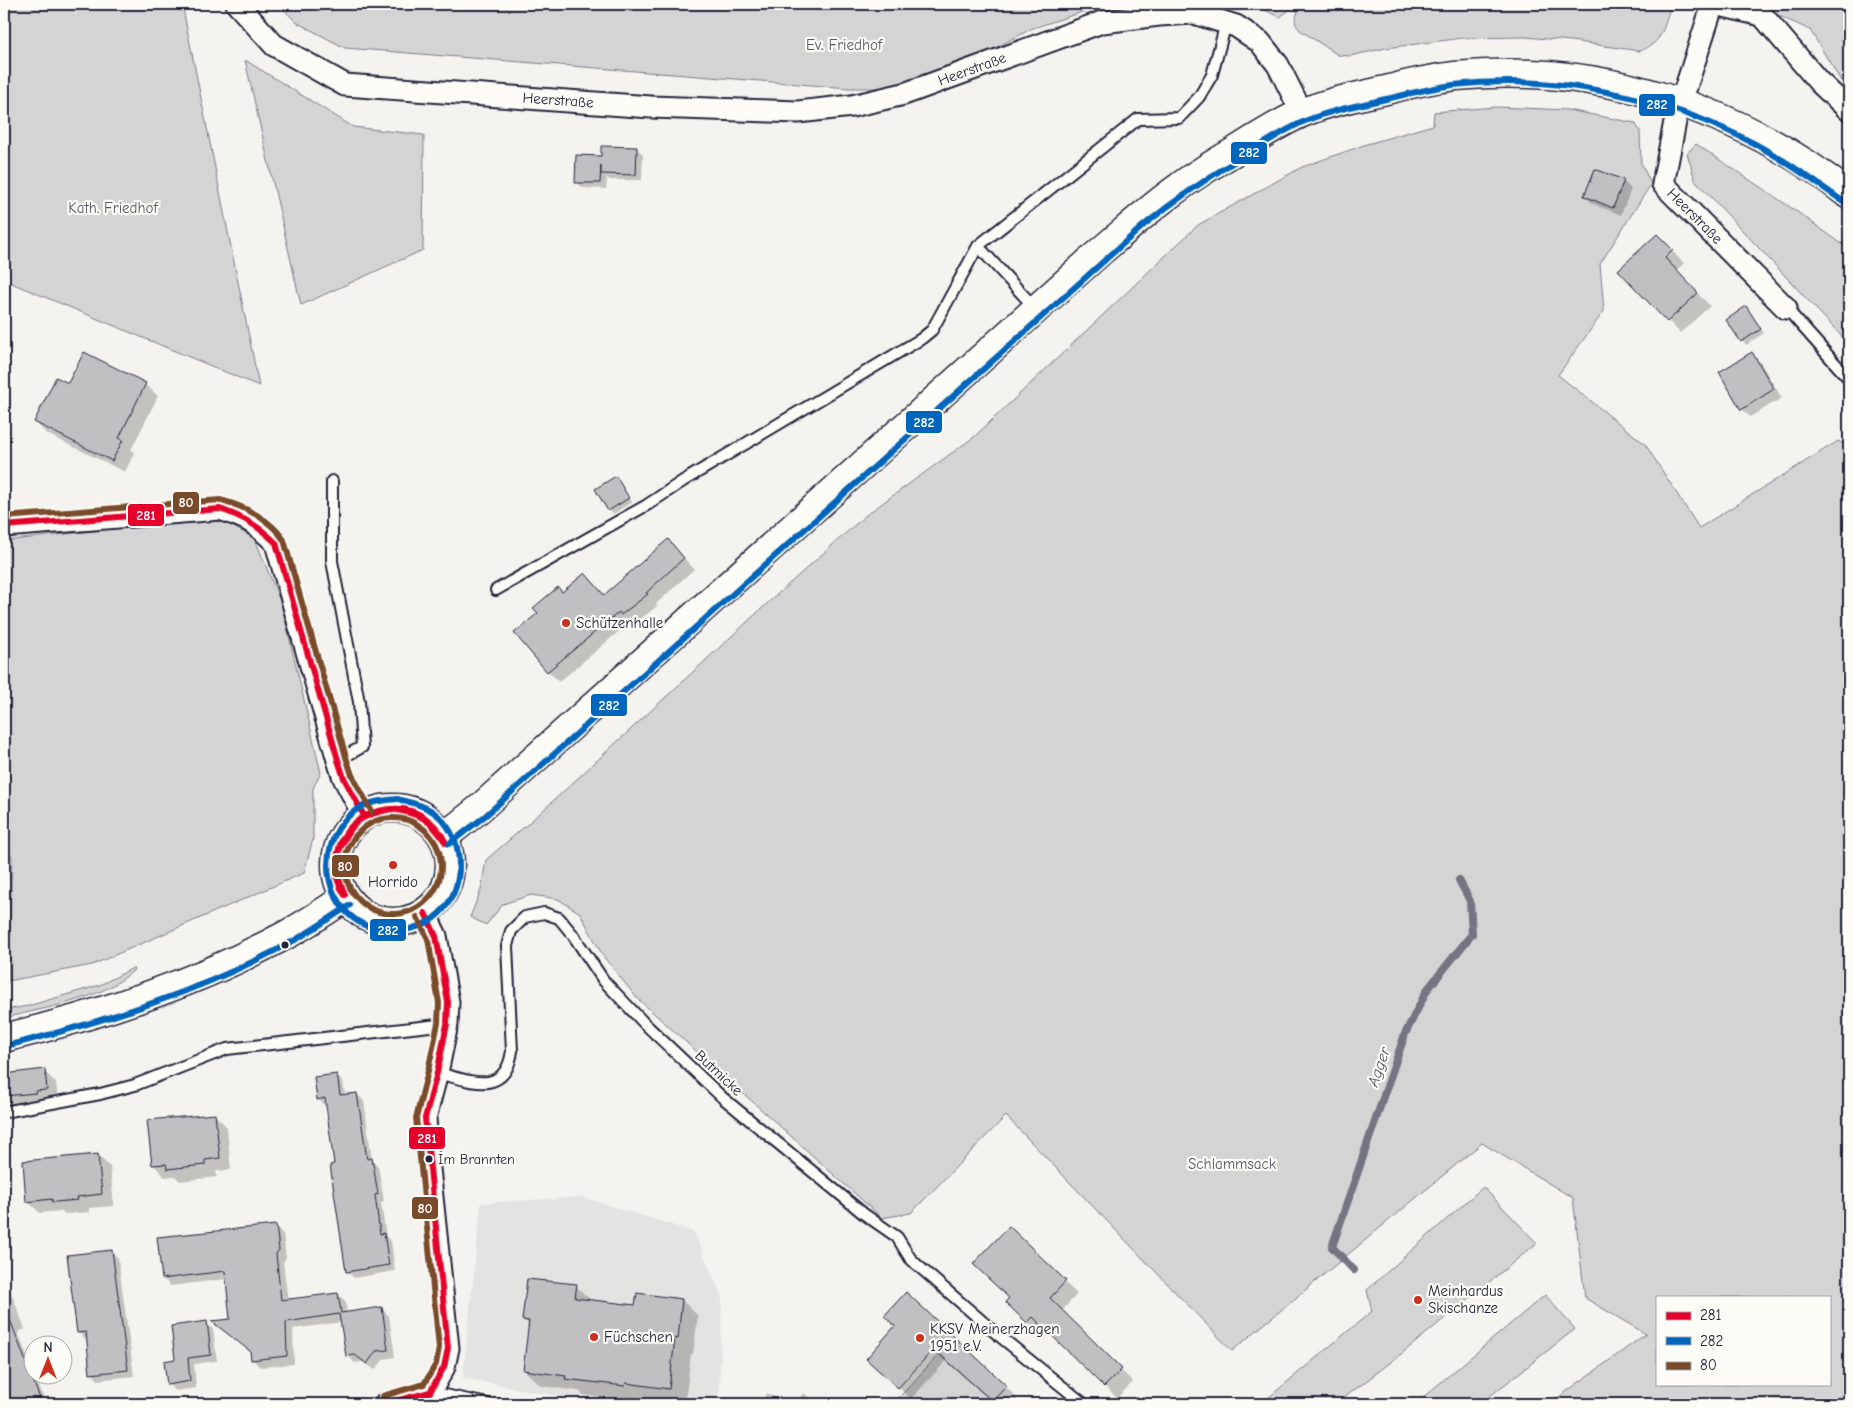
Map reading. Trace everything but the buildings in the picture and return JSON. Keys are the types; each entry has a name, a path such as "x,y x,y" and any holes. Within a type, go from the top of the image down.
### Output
{"main road":[{"path":"444,837 479,808 1101,250 1178,188 1256,138 1302,113 1361,95 1422,81 1455,76 1495,74 1558,76 1622,86 1679,102 1720,117 1767,139 1820,172 1849,195"},
{"path":"399,808 417,812 432,823 444,837 450,853 451,870 449,879 447,887 438,902 425,914 409,921 391,923 373,920 358,911 345,898 338,881 335,862 337,853 349,828 364,816 381,809 399,808"},
{"path":"4,1038 63,1023 162,990 283,936 345,898"}],"street":[{"name":"Heerstraße","path":"237,4 274,46 345,85 651,107 798,112 852,106 904,94 1102,22 1194,13 1236,26 1260,42 1278,65 1302,113"},
{"path":"1679,102 1685,90 1714,4 1762,16 1819,82 1849,110"},
{"name":"Heerstraße","path":"1679,102 1663,184 1786,308"},
{"path":"4,526 220,509 240,515 255,523 276,542 338,760 344,778 364,816"},
{"path":"385,1404 432,1398 444,1367 448,1348 425,1118 447,1024 448,1002 436,936 425,914"}],"lane":[{"path":"496,590 647,505 683,481 932,330 978,246 1138,119 1179,118 1199,97 1212,74 1226,22"},
{"path":"978,246 1036,309"},
{"path":"1786,308 1849,378"},
{"path":"332,481 332,561 359,702 362,747 338,760"},
{"name":"Butmicke","path":"437,1073 482,1084 498,1080 510,1065 512,1051 507,946 511,931 525,918 544,914 559,918 573,935 604,981 643,1022 717,1092 864,1214 897,1237 916,1264 997,1334 1084,1404"},
{"path":"4,1112 100,1094 135,1085 227,1049 447,1024"},
{"path":"432,1398 488,1404"}],"shaded area":[{"name":"Füchschen","path":"582,1197 694,1232 722,1297 719,1404 600,1404 463,1378 481,1203"}],"green space":[{"name":"Kath. Friedhof","path":"4,4 182,4 259,386 4,280"},
{"name":"Ev. Friedhof","path":"279,4 1107,4 1033,28 961,66 891,88 849,88 345,48 296,22"},
{"path":"1251,4 1671,4 1659,38 1640,51 1571,41 1525,37 1463,38 1386,48 1350,56 1338,55 1300,30 1295,21 1298,12 1292,8 1280,17"},
{"path":"1753,4 1849,4 1849,94 1810,30"},
{"path":"245,60 353,127 424,135 423,250 301,305"},
{"name":"Schlammsack","path":"1495,107 1568,110 1635,123 1640,131 1641,163 1651,184 1600,264 1604,311 1558,375 1645,444 1699,528 1838,441 1849,446 1849,1404 1549,1404 1646,1334 1585,1298 1573,1198 1482,1143 1232,1351 1006,1116 911,1213 882,1218 637,998 603,956 580,913 558,899 531,895 503,904 486,925 470,917 481,890 486,860 539,814 866,515 974,437 1198,225 1302,167 1367,144 1433,125 1434,112"},
{"path":"1696,144 1849,249 1849,344 1695,180 1687,153"},
{"path":"216,517 255,539 282,606 321,773 313,788 313,839 304,873 92,965 8,981 12,857 4,841 4,541"},
{"path":"133,968 134,970 104,990 61,1004 4,1018 4,1010 28,1006 100,985"},
{"name":"Meinhardus Skischanze","path":"1483,1187 1537,1243 1395,1359 1336,1404 1261,1404 1372,1311 1367,1290"},
{"name":"Meinhardus Skischanze","path":"1545,1295 1575,1329 1480,1404 1415,1404"},
{"path":"939,1354 995,1404 893,1404"}],"waterway":[{"name":"Agger","path":"1354,1270 1332,1247 1405,1034 1427,990 1472,934 1470,901 1459,880"}],"transit line":[{"name":"282","path":"449,844 485,816 1144,225 1216,173 1305,121 1345,108 1427,89 1453,85 1492,82 1571,86 1610,92 1648,102 1722,128 1780,158 1844,202"},
{"name":"80","path":"4,517 220,500 256,514 264,520 284,540 346,757 352,775 372,812"},
{"name":"281","path":"4,526 220,509 236,515 257,527 276,543 338,760 344,778 364,816"},
{"name":"282","path":"398,799 365,805 353,812 336,833 328,859 328,873 331,886 340,904 349,914 365,925 396,931 427,923 439,914 449,902 456,887 459,871 455,842 444,822 428,809 401,800"},
{"name":"281","path":"338,853 345,835 357,822 372,813 391,809"},
{"name":"281","path":"338,853 347,834 357,822 370,814 391,809"},
{"name":"281","path":"392,809 424,818 446,843"},
{"name":"281","path":"392,809 401,809 424,817 437,829 446,843"},
{"name":"80","path":"393,818 411,822 427,832 437,848 441,866 437,884 427,900 411,910 393,914 375,910 359,900 349,884 345,866 349,848 359,832 375,822 393,818"},
{"name":"281","path":"338,853 338,875 345,895"},
{"name":"281","path":"338,853 337,875 345,895"},
{"name":"282","path":"6,1046 118,1015 190,989 261,958 295,940 350,905"},
{"name":"281","path":"385,1404 430,1392 444,1367 448,1348 425,1118 447,1024 448,1002 436,936 425,913"},
{"name":"80","path":"383,1396 424,1384 436,1364 439,1348 416,1118 438,1023 439,1003 428,939 417,917"}],"place":[{"name":"Schützenhalle","path":"566,623"},
{"name":"Horrido","path":"393,865"},
{"name":"Im Brannten","path":"429,1159"},
{"name":"Meinhardus Skischanze","path":"1418,1300"},
{"name":"Füchschen","path":"594,1337"},
{"name":"KKSV Meinerzhagen 1951 e.V.","path":"920,1338"}]}
